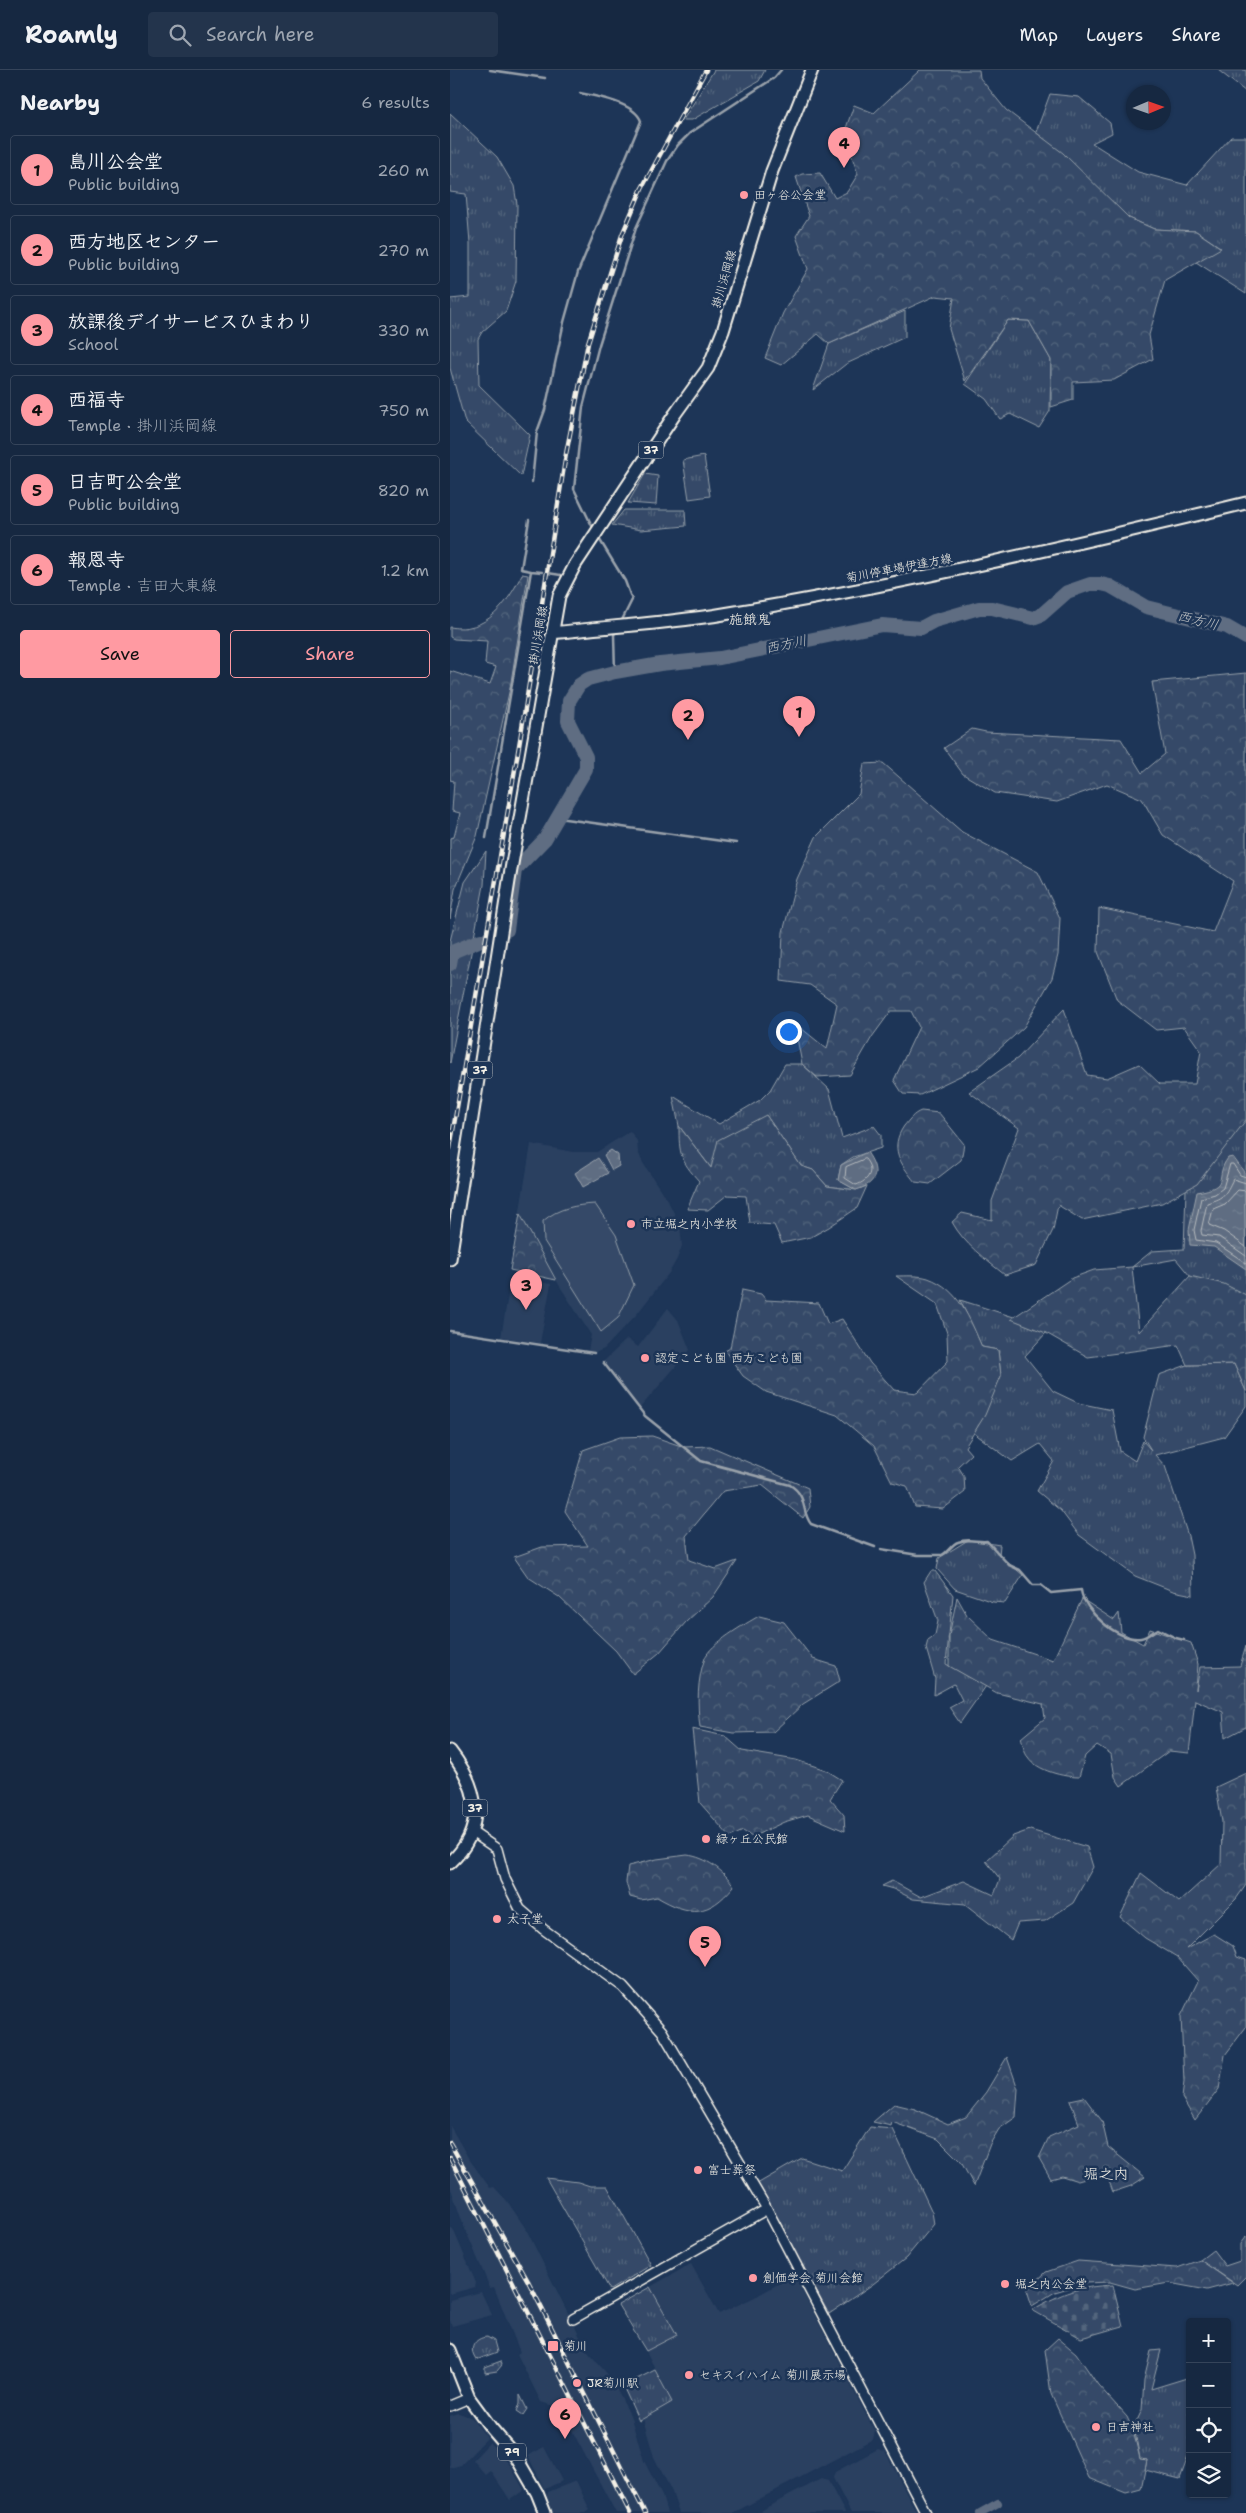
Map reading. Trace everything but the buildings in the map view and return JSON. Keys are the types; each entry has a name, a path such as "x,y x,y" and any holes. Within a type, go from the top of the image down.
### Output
{"main road":[{"name":"掛川浜岡線","path":"450,1259 509,881 552,633 563,588 590,543 675,414 708,368 723,331 772,171 812,70"},
{"name":"菊川停車場伊達方線","path":"552,633 734,613 1026,556 1246,503"},
{"name":"37","path":"450,1751 468,1778 473,1791 475,1809 472,1832 468,1842 450,1863"},
{"name":"79","path":"450,2350 469,2398 516,2457 537,2493 545,2513"}],"street":[{"path":"472,1832 497,1848 508,1887 524,1914 623,1987 662,2031 767,2209 926,2513"},
{"path":"573,2319 767,2209"},
{"path":"450,2406 469,2398"}],"shaded area":[{"path":"630,1131 637,1141 638,1152 643,1163 669,1203 680,1225 682,1246 669,1273 636,1315 604,1349 597,1352 588,1351 591,1335 556,1280 510,1270 531,1144 573,1152 597,1152"},
{"path":"511,1277 551,1284 540,1343 501,1337"},
{"name":"認定こども園 西方こども園","path":"668,1308 678,1320 690,1350 639,1409 604,1361 627,1339 638,1347"},
{"path":"450,2126 469,2159 490,2188 494,2187 507,2201 526,2229 587,2351 610,2377 630,2415 644,2461 662,2496 667,2513 616,2513 560,2408 541,2402 517,2354 520,2352 494,2287 490,2288 463,2224 450,2186"},
{"path":"450,2227 453,2229 476,2283 475,2287 450,2294"},
{"path":"691,2264 719,2314 755,2297 794,2275 875,2432 873,2439 733,2513 679,2513 672,2492 654,2457 643,2419 672,2402 646,2351 677,2335 650,2287"},
{"path":"481,2292 492,2315 452,2326 450,2320 450,2300"},
{"path":"459,2413 472,2418 487,2438 461,2465 450,2468 450,2416"},
{"path":"490,2442 510,2465 524,2490 510,2500 491,2471 486,2475 473,2460"},
{"path":"544,2447 562,2481 547,2488 544,2488 528,2456"},
{"path":"878,2449 885,2451 917,2513 851,2513 833,2478 835,2472"},
{"path":"821,2479 828,2481 845,2513 756,2513"},
{"path":"576,2481 590,2510 586,2513 553,2513 547,2496 548,2492"}],"green space":[{"path":"714,70 765,70 759,81 692,120 683,120"},
{"path":"920,70 979,70 980,78 1006,110 1063,153 1129,218 1154,229 1196,231 1221,248 1165,280 1149,335 1153,359 1114,380 1073,382 1073,400 1051,407 1051,360 1029,321 1008,320 965,381 949,329 954,298 935,296 829,344 818,334 781,365 765,358 783,313 808,269 796,236 809,216 796,177 802,174 820,173 835,198 847,192 858,174 844,134 854,105 874,113"},
{"path":"1218,70 1246,70 1246,92"},
{"path":"1050,94 1079,97 1110,123 1112,133 1092,143 1138,172 1187,185 1231,137 1246,137 1246,294 1196,262 1220,247 1196,231 1154,229 1129,218 1036,132"},
{"path":"450,113 497,157 514,186 517,204 516,281 506,311 482,332 478,339 479,385 530,435 521,476 465,422 450,368 450,299 470,297 470,243 466,194 450,192"},
{"path":"905,311 905,337 846,364 813,390 829,344"},
{"path":"1008,320 1029,321 1051,360 1050,411 1039,428 1010,414 1000,419 986,399 965,384"},
{"path":"704,456 710,496 689,499 683,460"},
{"path":"645,474 658,476 656,505 628,503"},
{"path":"624,510 685,510 686,526 641,530 612,525"},
{"path":"522,574 528,575 510,688 477,836 455,889 450,919 450,838 454,837 460,813 452,811 454,781 450,780 450,671 490,684 496,667 485,664 487,641 454,639 450,637 450,627 463,628 485,621 503,605"},
{"path":"1246,673 1246,1120 1197,1184 1162,1203 1082,1220 1058,1205 1053,1230 1036,1265 1005,1275 969,1244 952,1222 962,1213 992,1220 992,1201 1019,1128 969,1092 1018,1058 1064,1009 1087,1075 1107,1078 1139,1064 1160,1084 1195,1084 1201,1051 1184,1027 1156,1030 1117,1000 1098,952 1099,908 1213,932 1233,881 1163,835 1142,799 1107,784 1057,802 995,793 963,774 944,748 972,729 986,732 1121,739 1142,773 1165,754 1152,682"},
{"path":"883,763 962,832 1038,872 1060,918 1058,955 1052,978 1024,1027 979,1067 920,1095 903,1094 894,1080 919,1027 911,1011 891,1011 872,1037 850,1075 817,1077 802,1064 797,1038 801,1028 827,1049 837,1004 810,985 781,981 783,932 797,879 816,837 859,794 864,764"},
{"path":"486,851 484,885 450,1063 450,941 465,882"},
{"path":"785,1064 802,1064 829,1089 842,1138 874,1126 881,1135 881,1148 853,1157 841,1165 838,1180 856,1190 827,1186 813,1170 801,1166 766,1115 712,1169 679,1126 673,1096 719,1124 760,1100 770,1090"},
{"path":"921,1111 939,1113 964,1144 961,1160 930,1184 915,1182 901,1162 897,1148 897,1141 904,1126 914,1115"},
{"path":"766,1115 801,1166 813,1170 827,1186 856,1190 867,1186 857,1208 811,1237 782,1243 774,1225 750,1223 746,1196 727,1195 708,1210 687,1209 699,1181 684,1162 679,1143 679,1126 711,1168 718,1140"},
{"path":"1246,1119 1246,1299 1190,1276 1176,1259 1132,1267 1152,1251 1184,1249 1186,1190"},
{"path":"595,1204 616,1235 634,1285 618,1318 601,1332 544,1241 543,1221 555,1213 568,1208"},
{"path":"520,1214 556,1280 510,1270"},
{"path":"1132,1267 1139,1332 1190,1276 1224,1284 1246,1295 1246,1391 1234,1364 1187,1365 1178,1345 1088,1357 1046,1333 1011,1319 1072,1278 1094,1270"},
{"path":"896,1276 928,1278 948,1289 956,1297 968,1316 982,1347 998,1350 1001,1376 985,1415 965,1447 971,1454 958,1466 964,1476 965,1492 943,1509 915,1507 907,1486 892,1482 874,1446 837,1415 766,1392 743,1376 725,1351 730,1348 742,1290 761,1294 766,1300 819,1303 828,1324 842,1319 870,1363 894,1390 917,1393 948,1361 947,1333 937,1304"},
{"path":"960,1300 1017,1318 1046,1333 1025,1356 1053,1391 1078,1403 1112,1410 1120,1451 1135,1461 1143,1441 1151,1450 1143,1437 1159,1375 1187,1365 1234,1364 1246,1391 1246,1406 1224,1437 1155,1455 1165,1466 1188,1536 1192,1555 1193,1595 1173,1591 1135,1576 1079,1535 1061,1511 1037,1491 1054,1461 1040,1444 1012,1461 974,1433 1001,1376 998,1350 982,1347"},
{"path":"652,1436 684,1447 710,1446 808,1488 810,1507 803,1518 762,1485 723,1491 686,1536 689,1560 715,1569 737,1561 713,1597 686,1622 659,1653 633,1674 616,1651 559,1597 528,1577 514,1557 542,1547 588,1546 565,1511 583,1450 620,1437"},
{"path":"968,1540 1000,1545 999,1555 1023,1575 1005,1603 993,1602 955,1589 937,1569 939,1558"},
{"path":"931,1571 935,1571 953,1595 946,1664 986,1686 960,1723 949,1707 962,1700 954,1684 934,1695 935,1679 926,1648 928,1640 935,1635 938,1621 924,1582"},
{"path":"957,1597 967,1615 993,1640 1053,1660 1082,1599 1114,1620 1119,1613 1121,1632 1143,1644 1150,1629 1191,1643 1198,1664 1196,1690 1200,1667 1240,1666 1246,1646 1246,1727 1225,1738 1223,1712 1195,1700 1189,1753 1169,1751 1121,1786 1115,1777 1111,1754 1097,1745 1085,1756 1079,1777 1066,1776 1044,1769 1032,1762 1025,1751 1021,1738 1045,1718 1043,1704 997,1693 949,1666 949,1636"},
{"path":"759,1616 784,1622 813,1659 836,1666 840,1681 803,1704 773,1732 733,1733 700,1727 698,1692 705,1658 721,1641"},
{"path":"692,1729 725,1736 742,1751 796,1760 826,1770 842,1780 830,1799 844,1815 845,1831 808,1815 784,1822 752,1837 743,1831 730,1837 700,1803"},
{"path":"1246,1773 1246,1885 1236,1899 1186,1949 1214,1934 1233,1946 1237,1957 1246,1960 1246,2027 1225,2055 1219,2089 1195,2120 1182,2098 1184,2082 1181,2016 1198,1981 1177,1957 1145,1938 1120,1917 1141,1873 1179,1902 1221,1864 1222,1822 1216,1787"},
{"path":"1030,1830 1087,1847 1093,1867 1073,1903 1045,1921 1018,1923 1011,1940 965,1904 913,1899 882,1886 892,1881 921,1897 964,1881 994,1895 1000,1879 986,1861 1013,1836"},
{"path":"687,1855 708,1862 725,1875 734,1886 716,1903 698,1910 679,1908 657,1897 641,1900 630,1897 626,1882 628,1866 657,1859"},
{"path":"1007,2057 1018,2089 1016,2117 999,2129 990,2144 974,2186 961,2162 938,2139 892,2122 891,2126 873,2122 894,2104 915,2109 948,2124 966,2117 986,2092"},
{"path":"1084,2097 1102,2121 1108,2147 1145,2177 1131,2186 1113,2192 1106,2173 1078,2181 1062,2176 1051,2179 1039,2158 1049,2137 1079,2124 1070,2100"},
{"path":"870,2127 893,2129 932,2212 934,2224 906,2258 873,2284 829,2314 757,2184 802,2158 842,2171"},
{"path":"546,2178 578,2182 590,2186 607,2186 651,2265 610,2290"},
{"path":"1246,2236 1246,2276 1237,2285 1200,2260 1213,2250 1225,2266 1240,2261 1240,2244"},
{"path":"1200,2260 1233,2283 1207,2290 1169,2283 1135,2289 1110,2282 1085,2283 1055,2292 1032,2306 1027,2290 1046,2272 1078,2261 1177,2268"},
{"path":"1113,2285 1123,2326 1081,2338 1032,2310 1053,2299 1080,2289"},
{"path":"650,2287 677,2335 646,2351 618,2305"},
{"path":"487,2337 494,2341 497,2352 476,2360 473,2352 474,2345 479,2339"},
{"path":"1058,2338 1076,2353 1098,2385 1127,2417 1133,2430 1140,2459 1147,2460 1141,2489 1126,2493 1089,2478 1051,2394 1045,2350"},
{"path":"1161,2350 1151,2389 1186,2378 1186,2462 1180,2479 1145,2470 1147,2460 1140,2459 1134,2427 1142,2410 1144,2380 1151,2351"},
{"path":"501,2361 502,2365 497,2371 485,2373 485,2367"},
{"path":"655,2370 672,2402 639,2421 623,2386"},
{"path":"520,2395 527,2409 523,2415 517,2411 520,2404"}],"water":[{"path":"611,1150 618,1155 619,1166 612,1170 604,1155"},
{"path":"867,1152 875,1171 873,1180 869,1184 856,1190 838,1180 841,1165"},
{"path":"1233,1157 1244,1172 1246,1269 1214,1247 1190,1245 1189,1230 1197,1192 1208,1190 1218,1184 1224,1165 1228,1158"},
{"path":"598,1158 608,1173 583,1187 575,1173"}],"waterway":[{"path":"490,70 545,78"},
{"path":"594,530 574,489 583,407 599,345 636,228 667,161 678,145 690,133 774,78 781,70"},
{"path":"532,482 537,432 545,410 564,322 578,272 641,121 631,109 623,105 605,98 580,93"},
{"path":"486,838 531,571 521,569 529,520"},
{"path":"598,537 625,581 632,600 621,622"},
{"path":"531,571 542,572"},
{"path":"548,573 567,576"},
{"name":"西方川","path":"507,930 515,870 545,839 586,769 586,757 568,721 569,701 579,685 588,679 660,664 720,658 882,625 921,628 934,621 979,608 992,608 1033,618 1041,615 1067,592 1090,584 1110,586 1146,607 1227,627 1246,638"},
{"path":"615,672 614,635 616,631"},
{"path":"558,818 736,843"},
{"name":"西方川","path":"450,964 452,952 481,940"},
{"path":"450,1331 594,1353"},
{"path":"603,1362 645,1416 701,1461 790,1485 796,1489 802,1499 811,1524 875,1547"},
{"path":"881,1549 918,1555 942,1555 958,1542 965,1540 987,1541 1009,1565 1020,1570 1033,1585 1041,1585 1051,1593 1081,1590 1088,1606 1112,1630 1132,1638 1141,1638 1158,1629 1184,1640"},
{"path":"980,2513 998,2503"}],"railway":[{"path":"450,1148 520,740 566,454 588,343 622,235 642,188 706,70"},
{"path":"450,2143 528,2281 645,2513"},
{"path":"450,2158 630,2513"}],"place":[{"name":"西福寺","path":"844,168"},
{"name":"田ヶ谷公会堂","path":"744,195"},
{"name":"島川公会堂","path":"799,737"},
{"name":"西方地区センター","path":"688,740"},
{"name":"市立堀之内小学校","path":"631,1224"},
{"name":"放課後デイサービスひまわり","path":"526,1310"},
{"name":"認定こども園 西方こども園","path":"645,1358"},
{"name":"緑ヶ丘公民館","path":"706,1839"},
{"name":"太子堂","path":"497,1919"},
{"name":"日吉町公会堂","path":"705,1967"},
{"name":"富士葬祭","path":"698,2170"},
{"name":"創価学会 菊川会館","path":"753,2278"},
{"name":"堀之内公会堂","path":"1005,2284"},
{"name":"菊川","path":"553,2346"},
{"name":"セキスイハイム 菊川展示場","path":"689,2375"},
{"name":"JR菊川駅","path":"577,2383"},
{"name":"日吉神社","path":"1096,2427"},
{"name":"報恩寺","path":"565,2439"}],"district":[{"name":"施餓鬼","path":"750,619"},
{"name":"堀之内","path":"1106,2174"}]}
